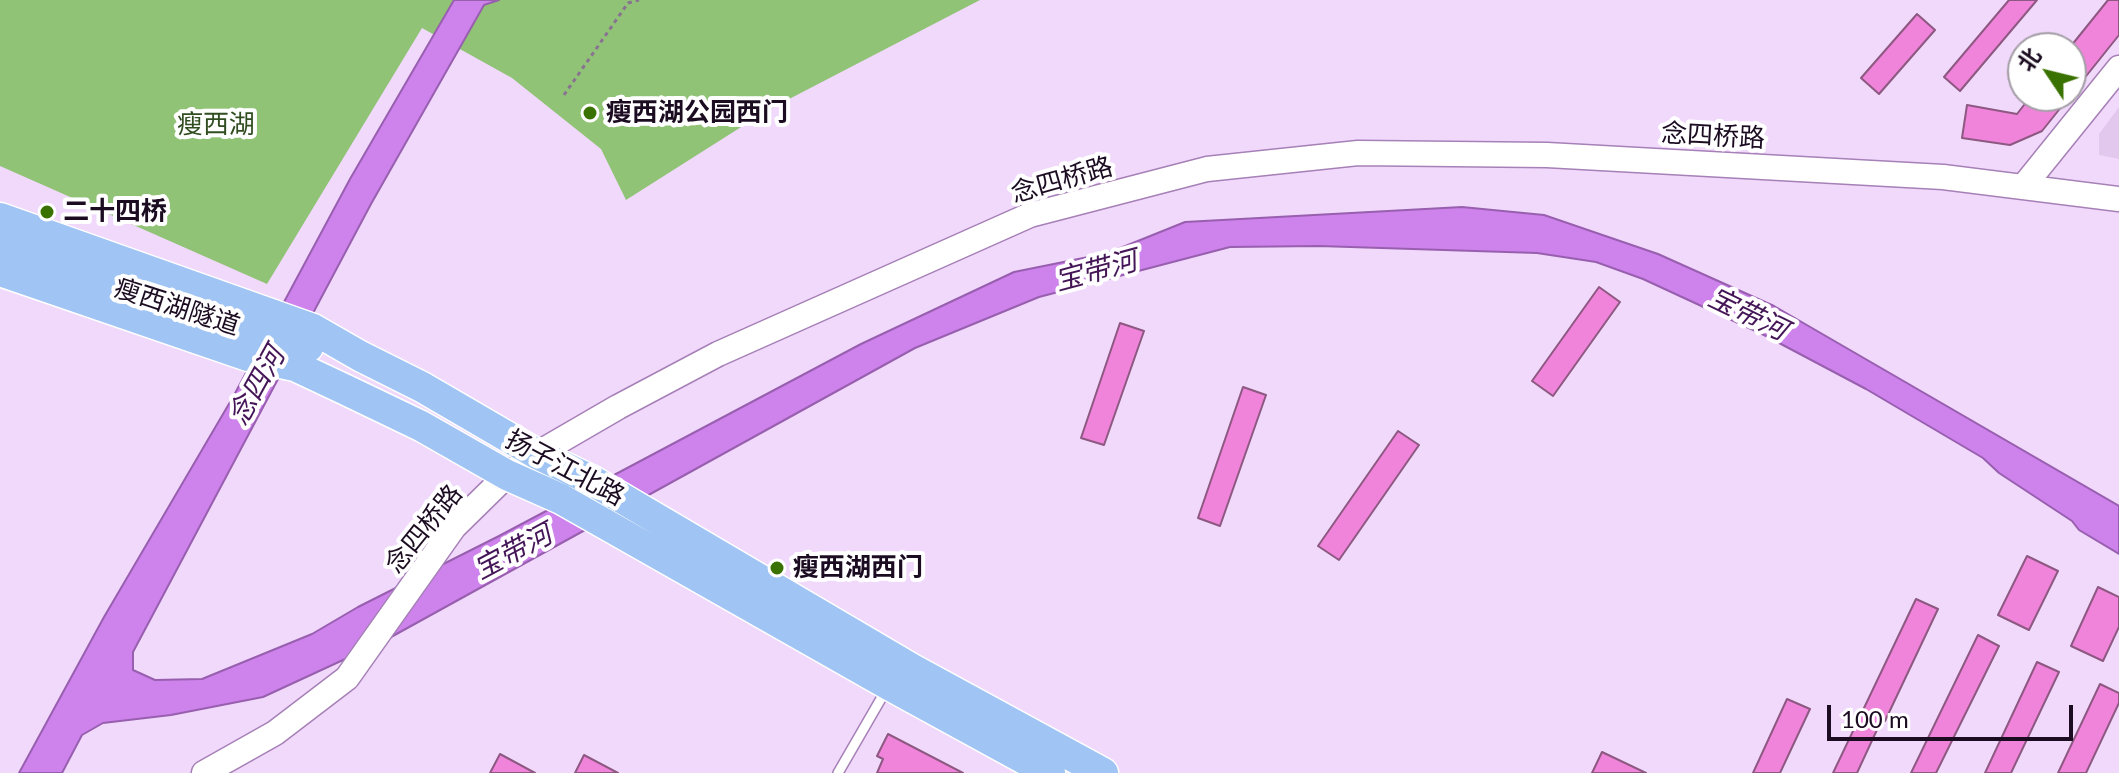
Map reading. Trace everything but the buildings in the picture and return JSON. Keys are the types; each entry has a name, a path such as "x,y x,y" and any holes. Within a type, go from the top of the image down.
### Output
{"main road":[{"name":"扬子江北路","path":"0,218 257,334 304,347 421,426 507,475 561,499 1050,773"},
{"name":"瘦西湖隧道","path":"0,242 113,286 257,334"},
{"name":"扬子江北路","path":"0,271 304,347 360,356 422,387 537,454 591,480 912,669 1103,773"}],"street":[{"path":"2023,187 2119,68"},
{"name":"念四桥路","path":"204,773 275,733 347,678 454,527 507,475 537,454 718,354 1030,215 1207,169 1358,153 1547,155 1943,177 2119,199"}],"lane":[{"path":"838,773 889,685"}],"path":[{"path":"564,95 628,3 639,0"}],"shaded area":[{"path":"2119,107 2119,159 2099,155 2099,134"}],"green space":[{"name":"瘦西湖","path":"0,0 980,0 768,110 626,200 601,149 512,78 422,28 267,284 0,166"}],"water":[{"path":"454,0 499,0 484,5 371,204 133,652 133,670 155,680 202,679 312,634 861,344 1014,272 1108,253 1185,222 1462,207 1544,215 1658,254 1774,306 2119,506 2119,554 2079,530 2072,521 1999,473 1983,458 1866,389 1764,335 1643,279 1596,262 1537,253 1319,246 1230,247 1039,297 915,348 382,642 263,697 171,715 103,723 82,735 62,773 19,773 104,617 233,397 350,179"}],"place":[{"name":"瘦西湖公园西门","path":"590,113"},
{"name":"二十四桥","path":"47,212"},
{"name":"瘦西湖西门","path":"777,568"}],"water label":[{"name":"宝带河","path":"1096,271"},
{"name":"宝带河","path":"1748,314"},
{"name":"念四河","path":"257,386"},
{"name":"宝带河","path":"513,552"}]}
